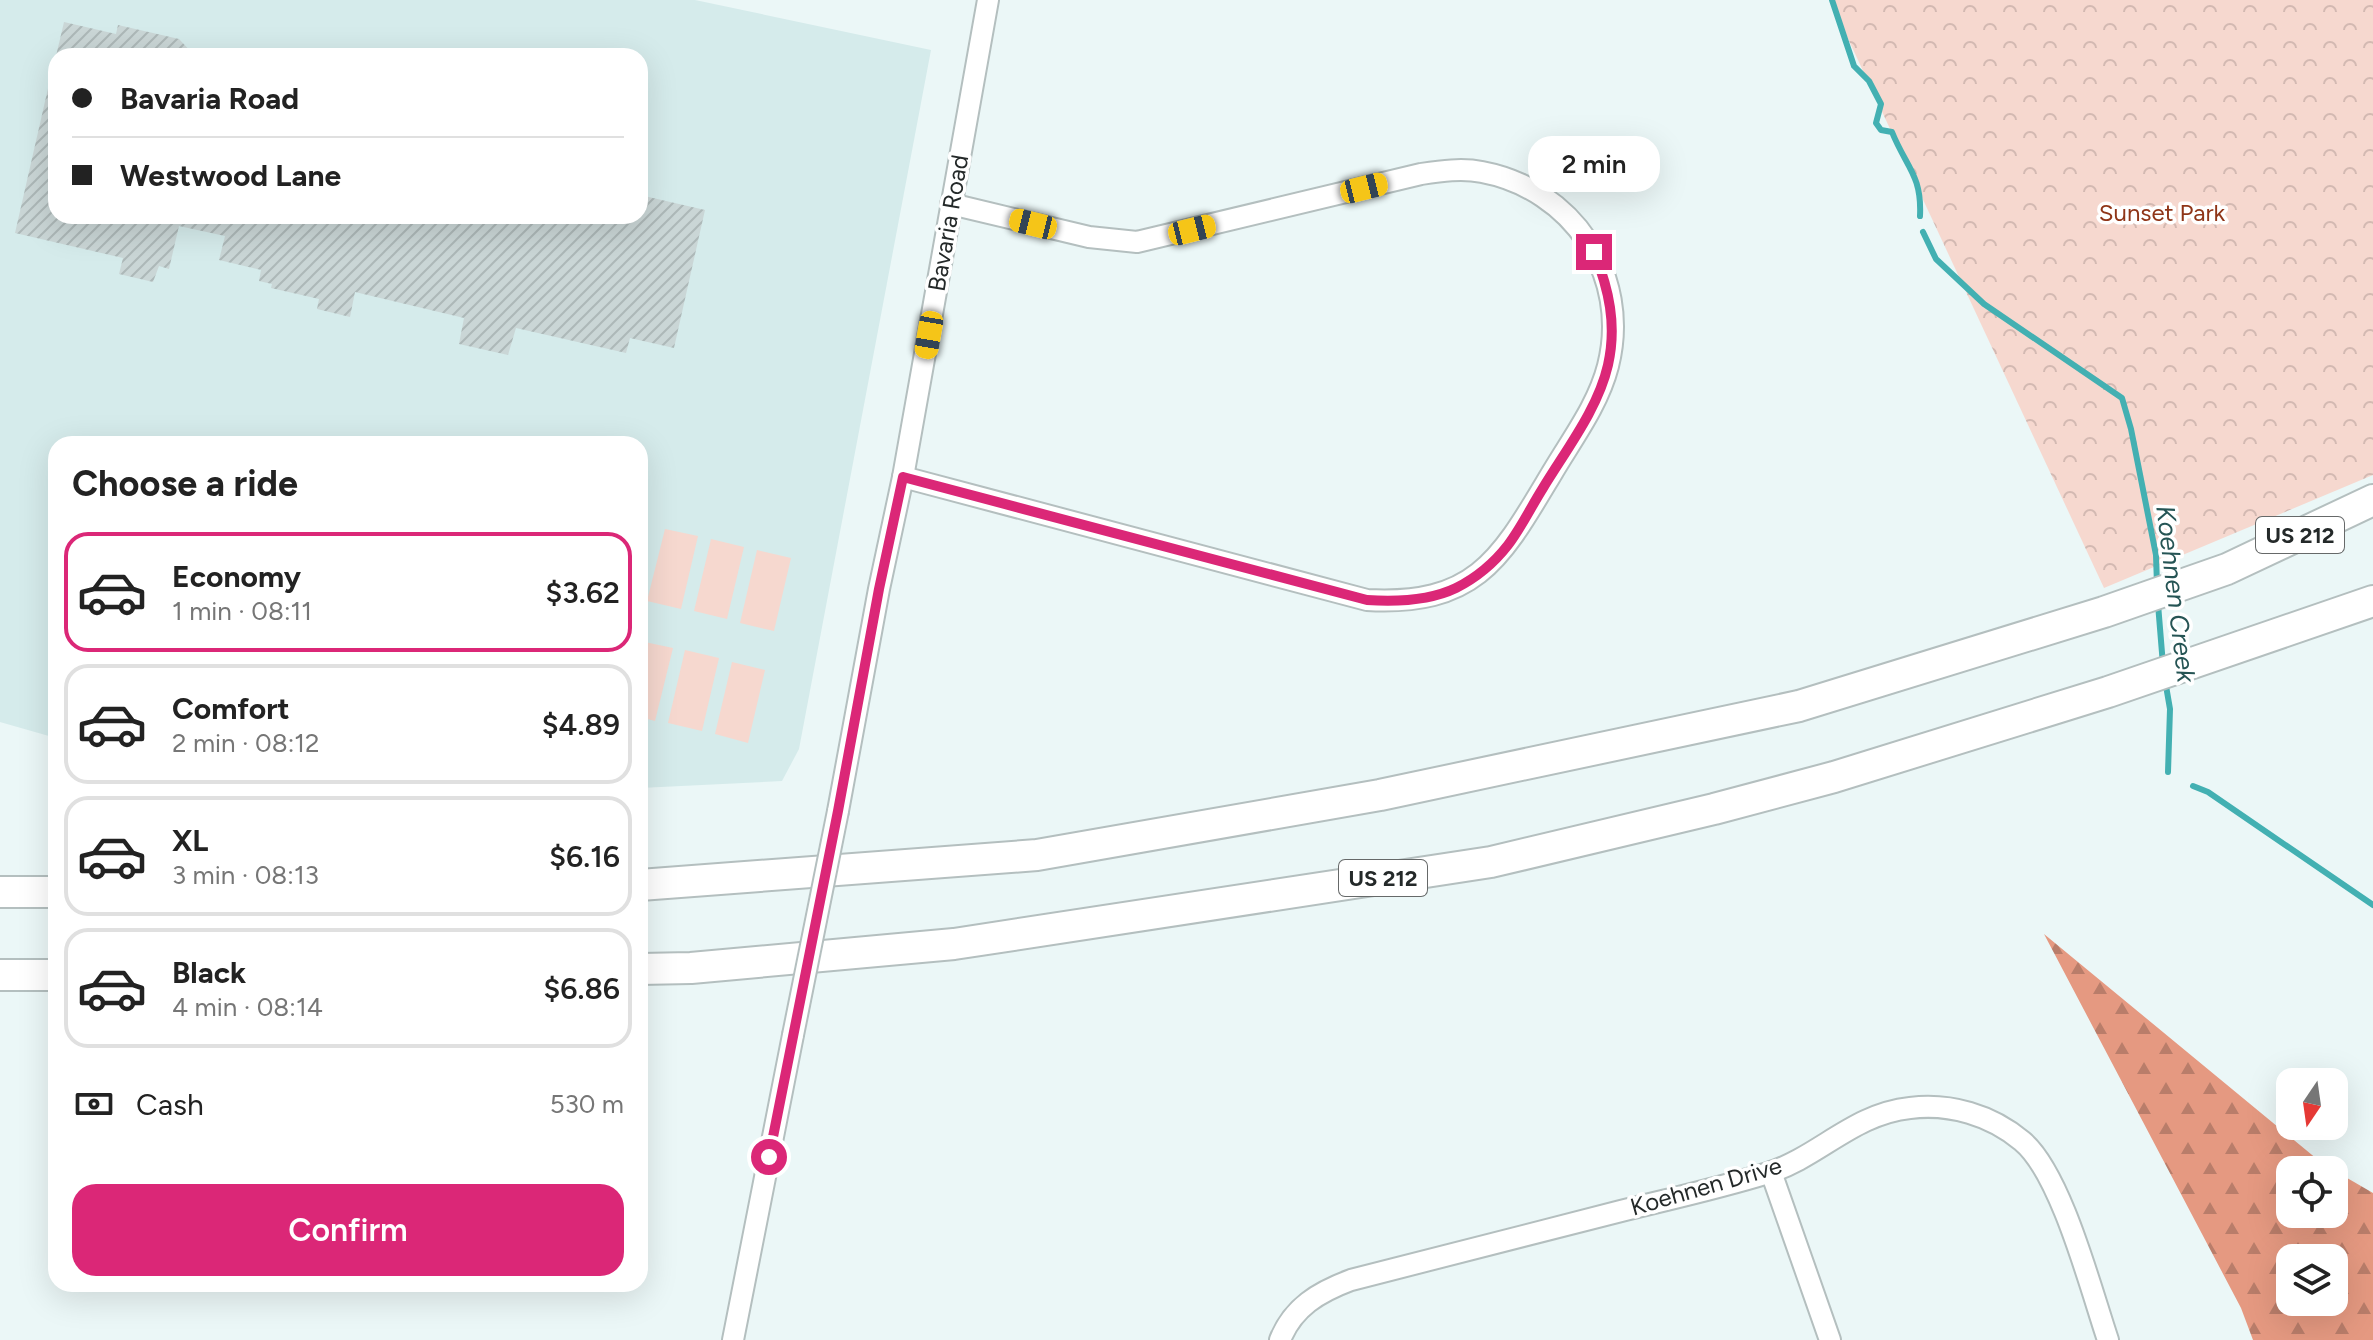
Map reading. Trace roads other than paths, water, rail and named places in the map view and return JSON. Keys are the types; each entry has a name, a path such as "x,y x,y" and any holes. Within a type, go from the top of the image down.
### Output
{"highway":[{"name":"US 212","path":"648,884 1037,855 1380,795 1799,706 2104,612 2227,569 2373,500"},
{"name":"US 212","path":"648,969 691,968 954,944 1491,862 1834,777 2108,692 2373,601"},
{"path":"0,892 48,892"},
{"path":"0,975 48,975"}],"street":[{"name":"Bavaria Road","path":"733,1340 903,477 988,0"},
{"path":"903,477 1367,600 1397,602 1429,597 1455,588 1483,571 1509,544 1597,398 1608,365 1613,330 1605,279 1580,229 1533,189 1491,174 1452,170 1421,174 1137,242 1089,237 951,204"},
{"name":"Koehnen Drive","path":"1280,1340 1284,1328 1302,1305 1327,1289 1351,1280 1771,1172 1869,1117 1908,1108 1937,1106 1968,1111 1989,1121 2024,1142 2044,1168 2060,1199 2108,1340"},
{"path":"1771,1172 1830,1340"}],"waterway":[{"name":"Koehnen Creek","path":"1832,0 1854,66 1869,81 1881,104 1876,123 1881,130 1892,132 1916,181 1920,216"},
{"name":"Koehnen Creek","path":"1923,232 1936,259 1984,304 2122,398 2156,555 2157,585"},
{"name":"Koehnen Creek","path":"2158,604 2163,665"},
{"name":"Koehnen Creek","path":"2165,680 2170,709 2168,772"},
{"name":"Koehnen Creek","path":"2193,786 2208,792 2373,905"}],"park label":[{"name":"Sunset Park","path":"2162,212"}]}
